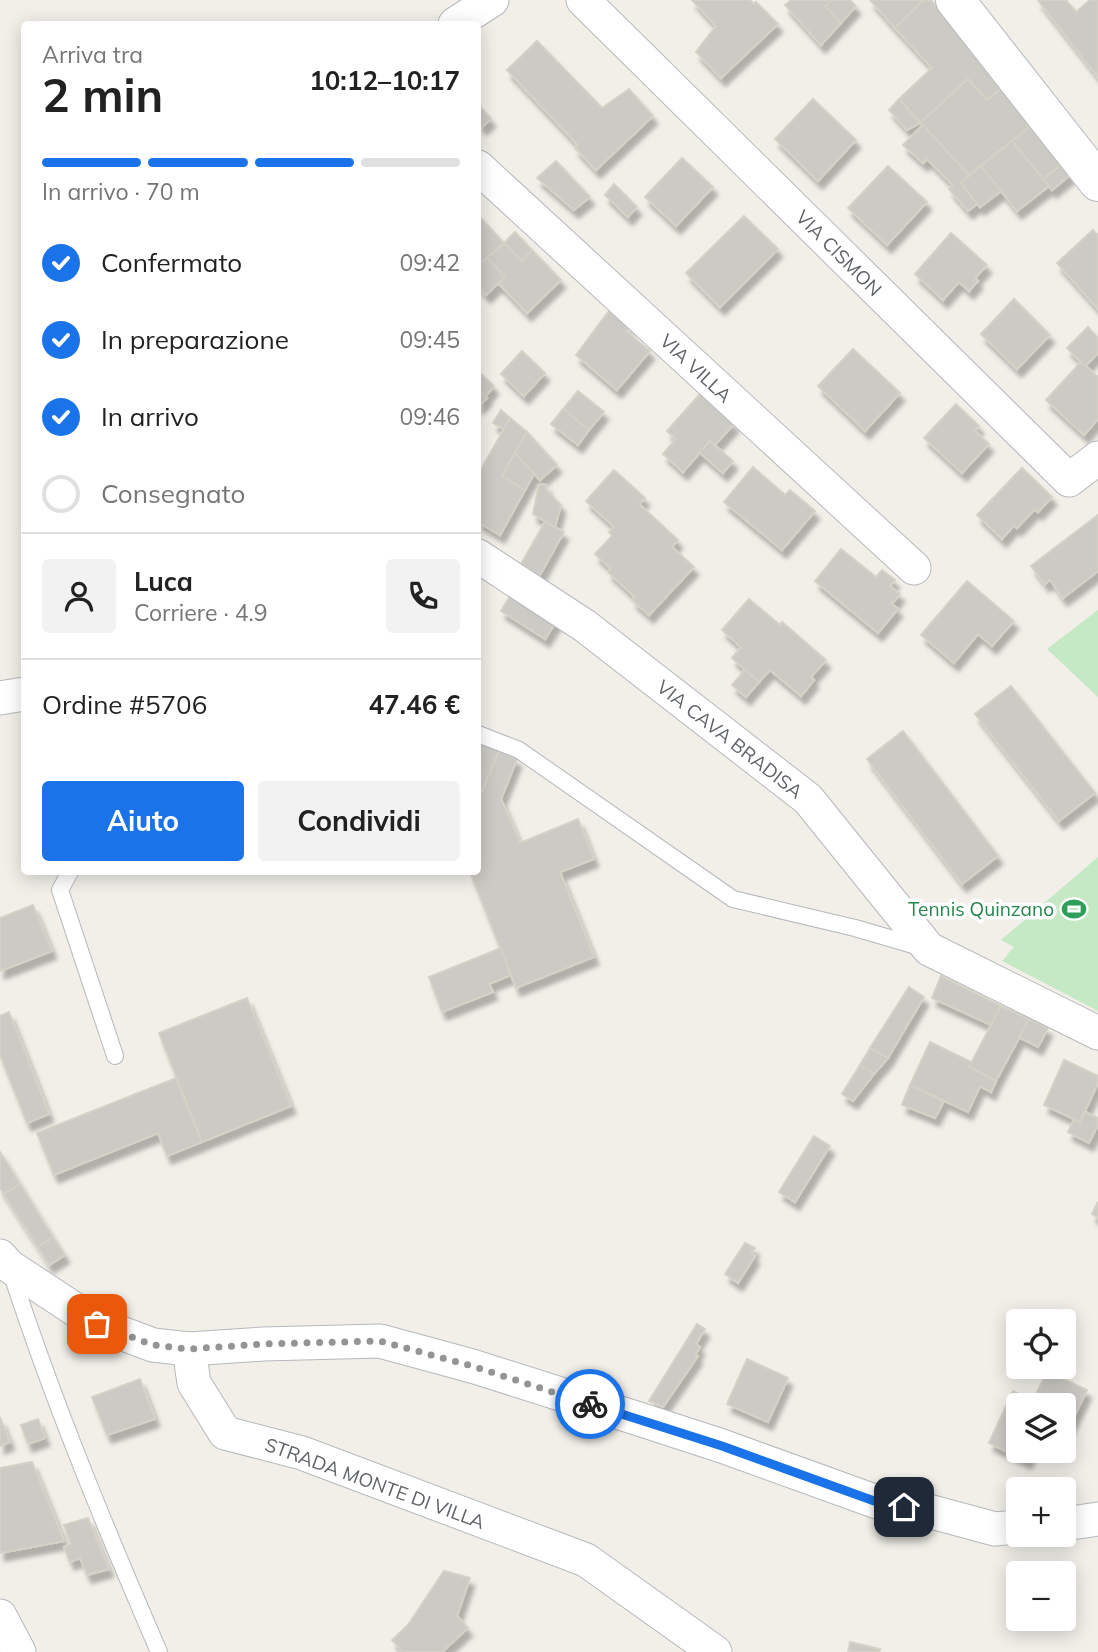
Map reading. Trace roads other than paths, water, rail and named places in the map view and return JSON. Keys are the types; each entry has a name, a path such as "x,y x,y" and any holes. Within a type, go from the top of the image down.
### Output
{"street":[{"path":"460,21 492,0"},
{"name":"VIA CISMON","path":"583,0 1069,480 1098,458"},
{"path":"955,0 1098,182"},
{"name":"VIA VILLA","path":"481,170 914,568"},
{"name":"VIA CAVA BRADISA","path":"481,558 586,626 808,799 929,949 1098,1033"},
{"path":"0,698 21,694"},
{"path":"4,1261 97,1324 153,1345 189,1349 380,1341 472,1366 675,1431 877,1502 995,1529 1006,1528"},
{"name":"STRADA MONTE DI VILLA","path":"189,1349 194,1383 225,1433 302,1453 586,1560 715,1652"},
{"path":"1076,1522 1098,1519"},
{"path":"0,1616 19,1652"}],"lane":[{"path":"481,735 519,750 733,899 929,949"},
{"path":"68,875 60,890 116,1056"},
{"path":"4,1261 98,1508 159,1652"}],"place":[{"name":"Tennis Quinzano","path":"1074,909"}]}
